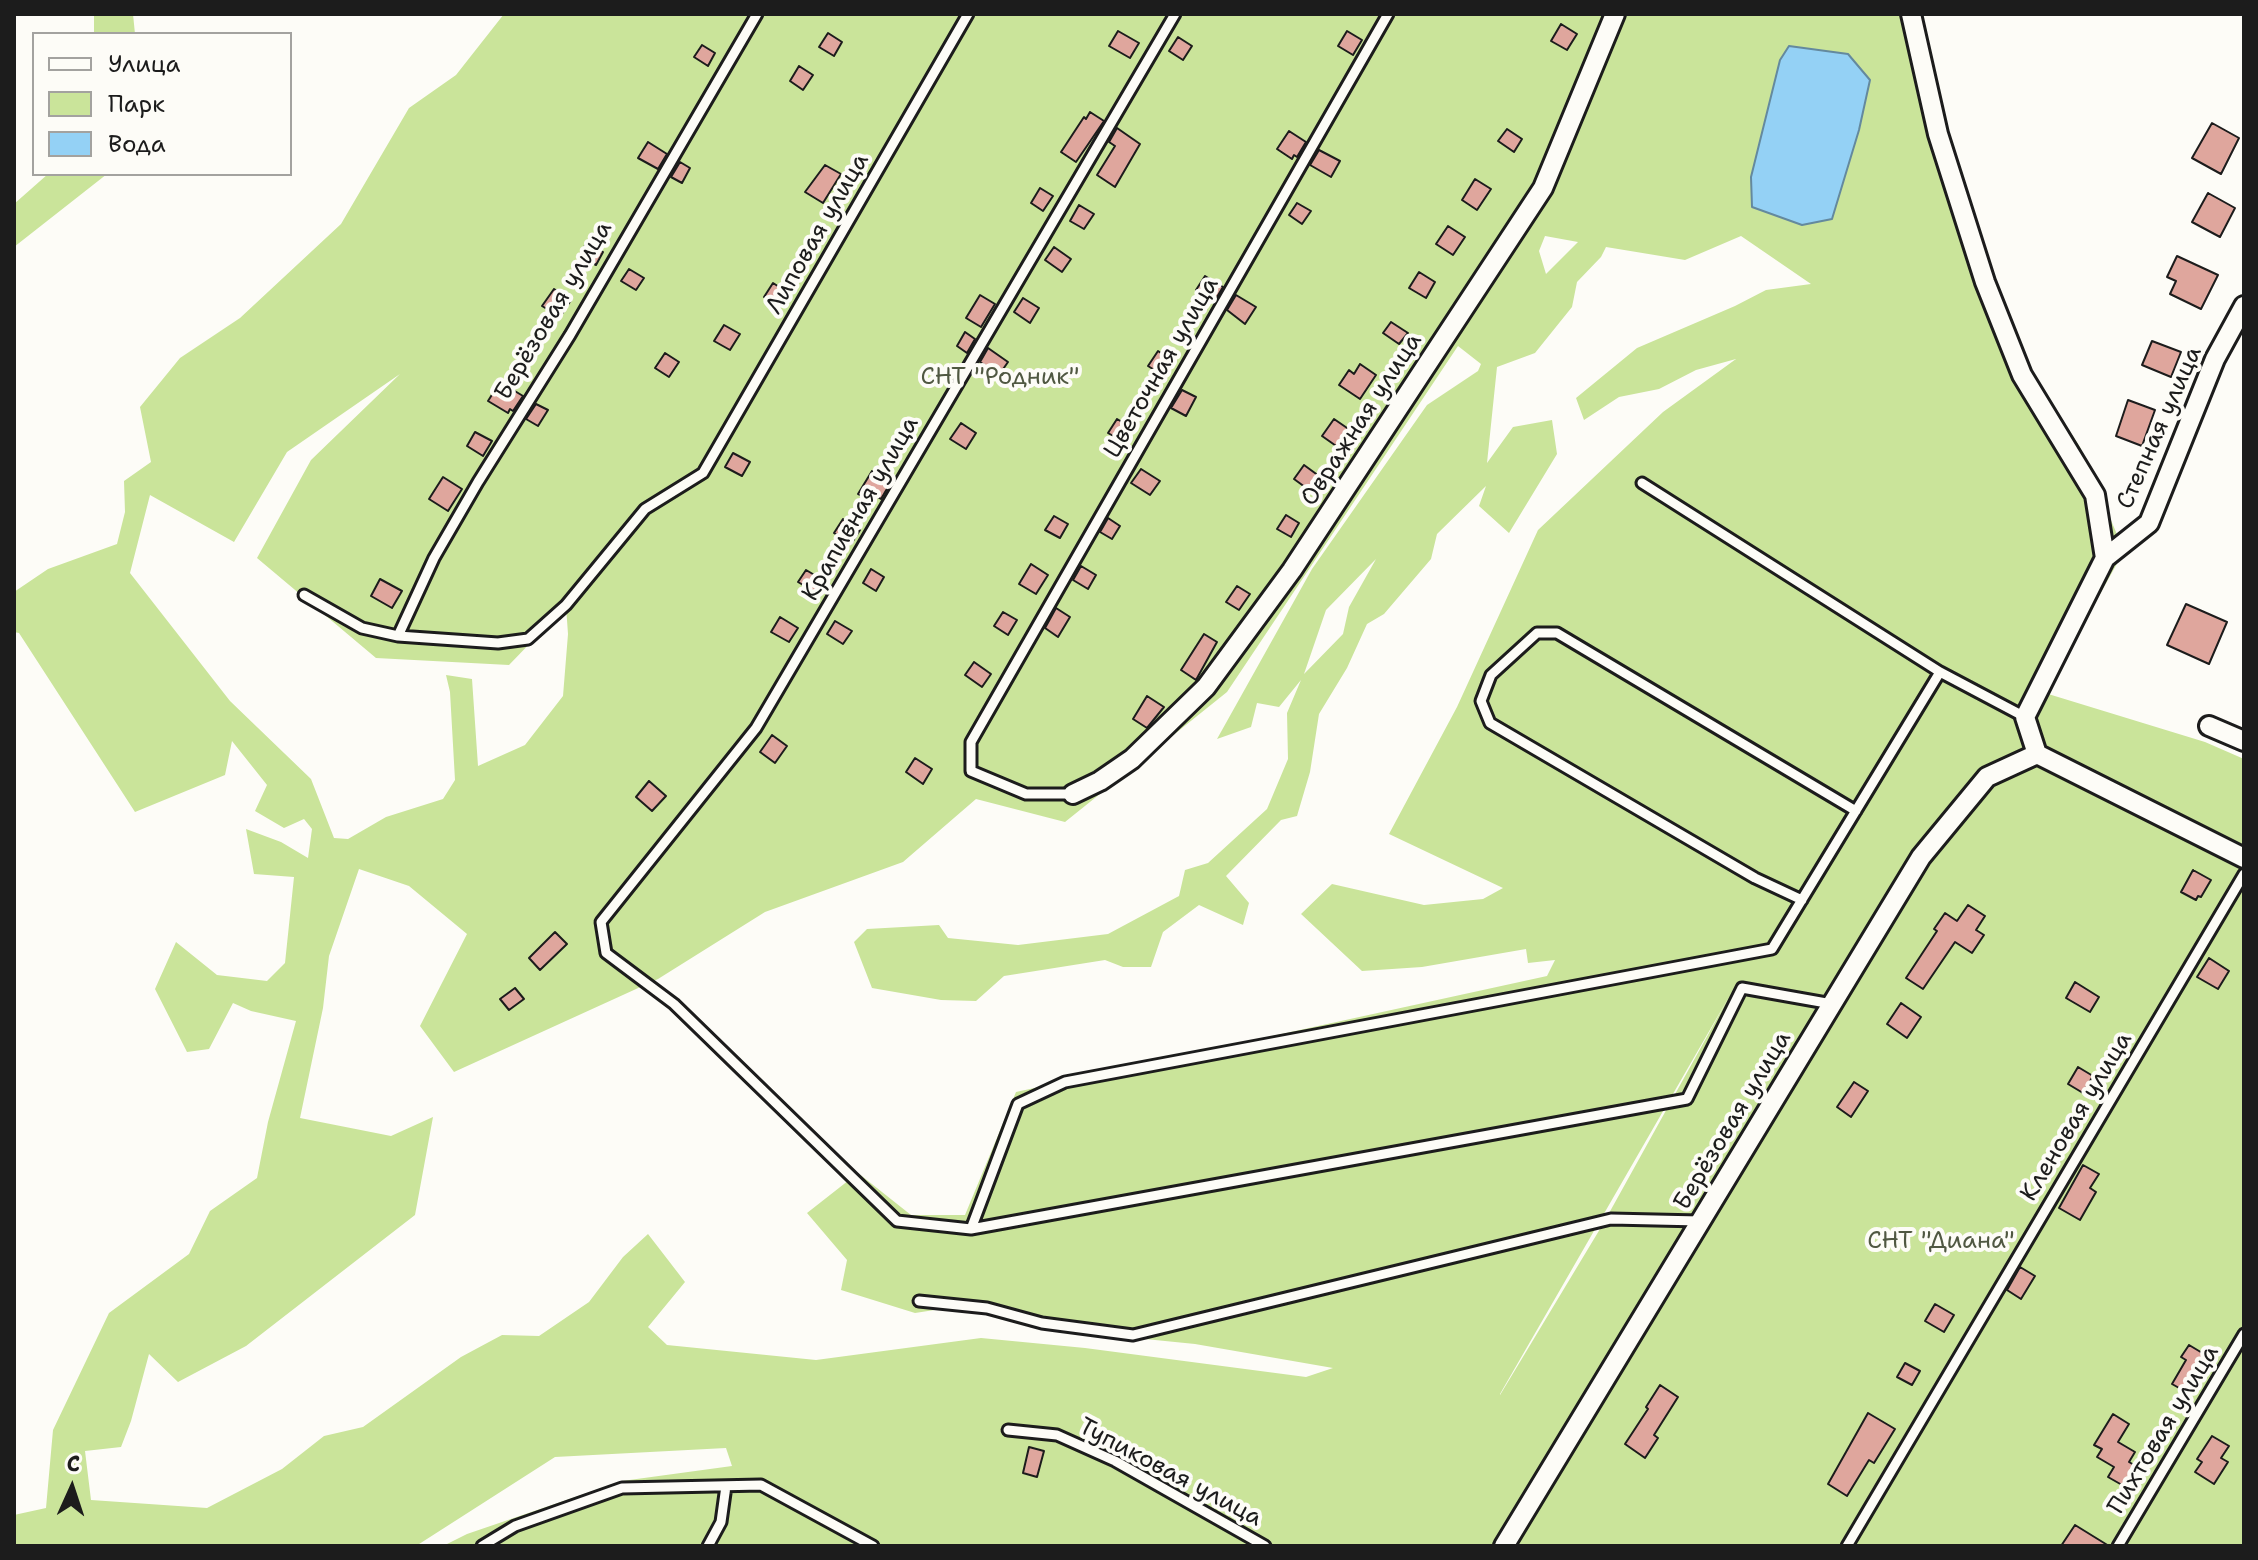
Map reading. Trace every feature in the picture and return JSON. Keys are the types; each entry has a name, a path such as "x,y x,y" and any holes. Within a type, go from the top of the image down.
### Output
{"street":[{"name":"Овражная улица","path":"1073,794 1100,781 1132,759 1206,687 1292,570 1543,188 1615,14"},
{"path":"1911,14 1938,134 1985,282 2022,375 2095,495 2105,558 2025,717 2037,754 2244,858"},
{"name":"Степная улица","path":"2105,558 2149,523 2215,359 2244,306"},
{"path":"2209,726 2244,741"},
{"name":"Берёзовая улица","path":"1504,1546 1921,857 1987,777 2037,754"}],"lane":[{"name":"Берёзовая улица","path":"398,636 434,558 470,495 570,335 757,14"},
{"name":"Липовая улица","path":"398,636 498,643 528,639 566,605 645,509 703,473 968,14"},
{"name":"Крапивная улица","path":"971,1229 897,1221 674,1004 606,953 601,922 756,728 1175,14"},
{"name":"Цветочная улица","path":"1073,794 1026,794 971,771 971,742 1388,14"},
{"path":"1642,483 1940,672 2025,717"},
{"path":"304,595 362,628 398,636"},
{"path":"1802,900 1755,878 1490,723 1481,701 1491,675 1537,633 1557,633 1856,811"},
{"path":"971,1229 1018,1104 1065,1082 1772,949 1940,672"},
{"name":"Кленовая улица","path":"1847,1546 2244,874"},
{"path":"971,1229 1687,1099 1742,988 1832,1004"},
{"path":"919,1301 987,1308 1042,1323 1133,1335 1611,1219 1700,1221"},
{"name":"Пихтовая улица","path":"2118,1546 2244,1334"},
{"name":"Тупиковая улица","path":"1008,1430 1057,1435 1115,1461 1265,1546"},
{"path":"482,1546 515,1526 622,1488 761,1485 873,1546"},
{"path":"708,1546 721,1522 726,1486"}],"green space":[{"path":"94,14 133,14 135,32 94,32"},
{"name":"СНТ \"Родник\"","path":"504,14 1917,14 1926,28 1944,132 2000,308 2040,386 2080,447 2124,551 2045,693 2205,742 2244,759 2244,1546 443,1546 467,1534 622,1481 732,1466 726,1448 555,1457 416,1546 14,1546 14,1515 46,1508 53,1430 109,1313 189,1254 210,1211 257,1178 268,1122 296,1021 251,1011 233,1003 209,1049 187,1052 155,989 176,942 217,975 267,981 285,963 294,877 254,874 246,829 281,842 308,858 312,829 304,819 284,828 255,811 267,785 232,741 225,775 135,812 19,633 14,632 14,592 48,569 117,544 125,512 124,481 151,462 140,407 180,358 240,318 341,224 409,108 456,75","holes":["1545,236 1578,242 1546,274 1539,251","1741,236 1811,284 1766,290 1637,348 1576,398 1584,420 1619,397 1659,389 1696,370 1736,359 1663,412 1538,530 1457,707 1389,834 1503,888 1483,899 1424,905 1332,884 1301,914 1362,971 1422,967 1526,949 1528,963 1555,960 1547,976 1016,1092 965,1215 911,1215 858,1173 807,1213 847,1260 841,1290 915,1313 967,1305 1105,1335 1195,1344 1333,1368 1306,1377 1085,1348 981,1338 816,1360 667,1345 648,1327 685,1282 648,1234 623,1257 589,1302 539,1336 502,1335 461,1357 363,1427 324,1436 282,1469 207,1508 91,1500 85,1451 121,1447 149,1354 178,1382 246,1346 415,1215 433,1117 391,1136 300,1118 323,1008 329,956 359,869 409,886 467,934 420,1026 454,1072 658,979 765,912 903,862 976,799 1065,822 1227,692 1458,346 1481,364 1478,371 1427,405 1312,569 1217,739 1251,727 1257,703 1279,707 1301,680 1287,713 1288,759 1267,809 1208,863 1185,870 1179,896 1108,934 1018,945 948,938 939,925 867,929 854,942 872,988 941,1000 976,1001 1004,976 1105,960 1123,967 1151,967 1163,932 1199,905 1243,925 1249,903 1226,876 1281,820 1297,816 1310,772 1319,714 1347,668 1367,624 1384,614 1431,559 1437,534 1486,486 1479,506 1509,533 1557,454 1552,420 1513,427 1487,463 1497,367 1535,353 1572,307 1577,282 1601,257 1606,247 1685,260","400,374 311,460 257,558 376,658 509,665 566,606 568,634 563,696 525,745 478,766 472,679 446,675 450,692 455,780 443,799 386,817 348,839 334,838 311,779 230,701 130,573 150,495 234,542 287,452","1376,559 1349,607 1343,634 1304,674 1326,610","1730,995 1603,1224 1500,1394"]},
{"path":"46,176 104,176 14,247 14,204"}],"water":[{"path":"1789,46 1848,54 1870,80 1859,130 1832,219 1802,225 1752,207 1751,177 1780,60"}],"building":[{"path":"1561,24 1577,34 1567,50 1551,41"},
{"path":"1118,31 1139,43 1130,58 1109,46"},
{"path":"1347,31 1362,40 1353,55 1338,46"},
{"path":"828,33 842,42 834,56 819,47"},
{"path":"1178,37 1192,46 1183,60 1169,51"},
{"path":"702,45 715,53 708,66 694,57"},
{"path":"799,66 813,75 803,90 790,81"},
{"path":"1090,112 1104,121 1076,162 1061,152"},
{"path":"2212,123 2239,138 2221,174 2192,158"},
{"path":"1117,128 1140,144 1115,187 1097,175 1115,146 1109,142"},
{"path":"1507,129 1522,139 1514,152 1498,141"},
{"path":"1289,131 1306,142 1297,157 1294,155 1292,159 1277,149"},
{"path":"648,142 667,154 658,169 638,158"},
{"path":"1319,150 1340,161 1331,177 1310,165"},
{"path":"680,162 690,168 682,183 671,177"},
{"path":"825,165 841,174 823,203 805,192"},
{"path":"1475,179 1491,189 1477,210 1462,200"},
{"path":"1040,188 1053,196 1043,211 1031,203"},
{"path":"2208,193 2235,208 2220,237 2192,222"},
{"path":"1297,203 1311,211 1302,224 1289,215"},
{"path":"1079,205 1094,214 1084,229 1070,221"},
{"path":"1448,226 1465,237 1453,255 1436,244"},
{"path":"587,242 603,252 596,265 579,256"},
{"path":"1054,247 1071,259 1062,272 1045,260"},
{"path":"2177,256 2218,275 2201,309 2170,294 2176,281 2167,277"},
{"path":"629,269 644,278 636,290 621,281"},
{"path":"1419,272 1435,282 1426,298 1409,288"},
{"path":"1205,276 1223,287 1214,302 1196,290"},
{"path":"773,283 787,292 778,306 764,297"},
{"path":"554,289 571,300 560,317 542,306"},
{"path":"980,295 995,304 981,327 966,318"},
{"path":"1236,295 1256,307 1245,324 1227,310"},
{"path":"1023,298 1039,308 1030,323 1014,312"},
{"path":"1391,322 1408,333 1399,344 1383,333"},
{"path":"724,325 740,334 730,350 714,341"},
{"path":"965,332 975,339 967,353 957,346"},
{"path":"2152,341 2181,352 2171,377 2142,365"},
{"path":"988,348 1008,362 999,375 980,362"},
{"path":"1158,351 1173,361 1164,376 1148,366"},
{"path":"665,353 679,362 669,377 655,368"},
{"path":"1360,364 1376,375 1360,399 1339,385 1349,370 1354,374"},
{"path":"500,382 523,396 513,411 510,409 508,413 488,401"},
{"path":"1182,390 1196,397 1186,416 1171,408"},
{"path":"2128,400 2155,410 2142,446 2116,436"},
{"path":"536,404 548,410 538,426 526,419"},
{"path":"1117,419 1134,429 1125,443 1108,433"},
{"path":"1334,419 1350,430 1339,448 1322,436"},
{"path":"961,423 976,433 966,449 950,439"},
{"path":"475,432 492,441 483,456 467,446"},
{"path":"733,453 750,462 742,476 725,467"},
{"path":"1304,465 1319,476 1309,490 1294,479"},
{"path":"1141,469 1160,481 1150,495 1131,483"},
{"path":"872,471 891,482 881,499 874,495 870,501 858,494"},
{"path":"443,477 462,489 448,511 429,499"},
{"path":"1286,515 1299,523 1291,537 1277,529"},
{"path":"1054,516 1068,524 1060,538 1045,530"},
{"path":"1108,518 1120,526 1112,539 1100,532"},
{"path":"843,519 860,530 851,544 834,533"},
{"path":"1031,564 1048,575 1036,594 1019,584"},
{"path":"1081,566 1096,575 1088,589 1073,580"},
{"path":"871,569 884,577 876,591 863,583"},
{"path":"806,570 823,580 815,592 798,582"},
{"path":"380,579 402,591 392,608 371,596"},
{"path":"1237,586 1250,594 1239,610 1226,602"},
{"path":"2186,604 2227,622 2209,664 2167,645"},
{"path":"1056,608 1070,617 1058,637 1045,628"},
{"path":"1003,612 1017,620 1008,635 994,626"},
{"path":"780,617 798,628 789,642 771,632"},
{"path":"835,621 852,631 843,644 827,634"},
{"path":"1204,634 1217,642 1196,680 1181,670"},
{"path":"974,662 991,674 982,687 965,675"},
{"path":"1147,696 1164,707 1147,728 1133,719"},
{"path":"772,735 787,746 775,763 760,752"},
{"path":"915,758 932,769 923,784 906,772"},
{"path":"649,781 666,796 652,811 636,797"},
{"path":"2193,870 2211,880 2196,900 2181,892"},
{"path":"1968,905 1985,916 1976,930 1984,935 1972,953 1955,942 1923,989 1906,978 1937,931 1934,929 1945,913 1957,921"},
{"path":"555,932 567,944 540,970 529,958"},
{"path":"2209,958 2229,971 2218,989 2197,977"},
{"path":"2075,982 2099,997 2090,1012 2066,998"},
{"path":"515,988 524,999 509,1010 500,999"},
{"path":"1901,1003 1921,1017 1907,1038 1887,1024"},
{"path":"2078,1067 2093,1076 2083,1093 2068,1084"},
{"path":"1854,1082 1868,1091 1851,1117 1837,1107"},
{"path":"2083,1165 2099,1174 2090,1188 2096,1192 2080,1220 2059,1208"},
{"path":"2020,1267 2035,1276 2021,1299 2007,1290"},
{"path":"1935,1304 1954,1315 1944,1332 1925,1321"},
{"path":"2189,1345 2209,1357 2188,1393 2172,1384 2186,1360 2181,1357"},
{"path":"1905,1363 1920,1371 1912,1385 1897,1377"},
{"path":"1660,1385 1678,1397 1654,1435 1658,1438 1645,1458 1625,1444"},
{"path":"1868,1413 1895,1429 1874,1463 1869,1460 1847,1496 1828,1484"},
{"path":"2113,1414 2129,1424 2118,1442 2135,1452 2129,1462 2141,1469 2129,1489 2108,1477 2114,1467 2097,1457 2102,1449 2094,1445"},
{"path":"2212,1436 2229,1446 2221,1458 2228,1462 2214,1484 2195,1472 2202,1462 2197,1459"},
{"path":"1029,1447 1044,1451 1037,1477 1023,1473"},
{"path":"2075,1525 2109,1546 2061,1546"}],"park label":[{"name":"СНТ \"Диана\"","path":"1941,1242"}]}
